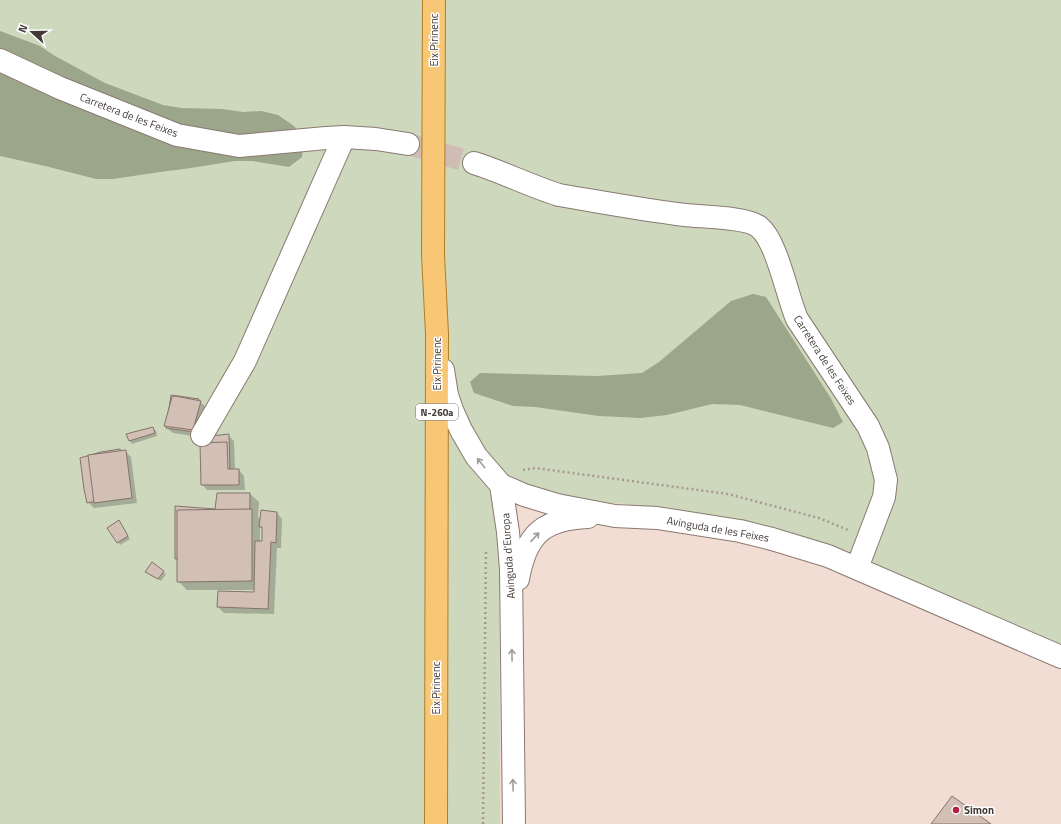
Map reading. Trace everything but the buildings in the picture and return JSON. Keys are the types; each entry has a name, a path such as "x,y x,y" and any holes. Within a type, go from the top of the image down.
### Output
{"main road":[{"name":"Eix Pirinenc","path":"434,0 433,255 437,334 436,824"}],"street":[{"name":"Carretera de les Feixes","path":"0,60 60,88 177,135 239,146 344,137 376,139 408,144"},
{"path":"202,435 245,361 344,137"},
{"name":"Carretera de les Feixes","path":"474,163 542,190 559,195 684,215 749,222 759,226 774,247 791,305 797,319 868,426 878,448 886,480 884,497 857,568"},
{"path":"437,334 447,395 452,410 476,456 501,485"},
{"name":"Avinguda de les Feixes","path":"501,485 524,495 557,505 615,516 657,518 740,531 828,556 1061,657"},
{"name":"Avinguda d'Europa","path":"501,485 509,540 511,569 514,824"},
{"name":"Avinguda d'Europa","path":"512,628 522,556 530,542 542,530 556,522 572,518 615,516"}],"path":[{"path":"501,485 520,471 535,468 728,494 819,518 869,538"},
{"path":"483,824 486,546"}],"green space":[{"path":"0,0 1061,0 1061,644 877,565 872,561 871,556 852,554 739,519 625,504 589,501 499,485 500,824 0,824"},
{"path":"0,31 40,46 55,56 105,83 163,105 181,108 222,109 243,112 261,111 278,115 294,126 304,138 302,157 289,167 253,161 235,161 113,179 96,179 0,156"},
{"path":"753,294 766,297 830,397 843,422 833,428 740,405 712,404 667,415 640,418 599,416 535,407 513,406 474,393 470,382 480,373 597,376 642,373 659,362 731,301"}],"tunnel":[{"path":"408,144 474,163"}],"place":[{"name":"Simon","path":"956,810"}]}
